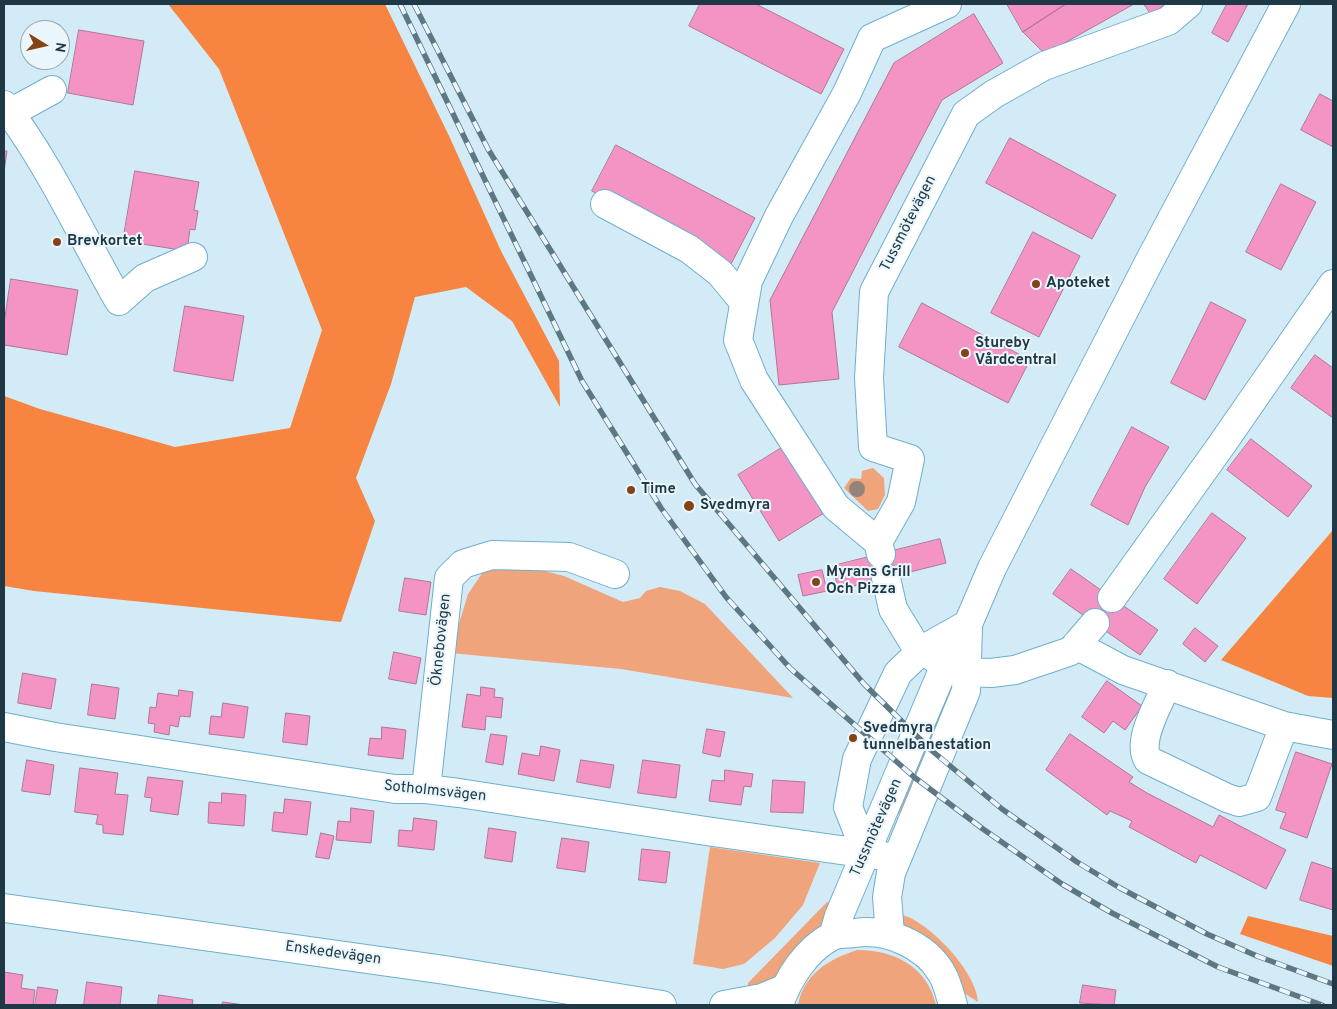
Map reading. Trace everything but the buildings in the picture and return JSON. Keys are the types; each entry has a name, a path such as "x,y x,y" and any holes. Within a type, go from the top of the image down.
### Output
{"street":[{"path":"947,4 872,38 847,93 779,216 752,272 744,302 738,340 754,380 836,507 882,558 893,609 914,645 956,668 991,673 1015,670 1071,651 1095,623"},
{"name":"Tussmötevägen","path":"882,558 901,502 910,459 873,447 870,378 874,292 966,114 994,94 1044,66 1168,21 1188,4"},
{"name":"Tussmötevägen","path":"833,936 839,916 866,853 956,668 968,624 992,568 1149,262 1286,4"},
{"path":"52,90 7,109 40,157 119,301 145,278 193,257"},
{"path":"604,204 689,249 720,273 744,302"},
{"path":"1112,598 1333,284"},
{"name":"Öknebovägen","path":"426,789 449,578 463,564 492,555 568,557 615,574"},
{"path":"866,853 848,808 857,759 898,673 922,650 968,624"},
{"path":"1076,645 1123,670 1168,684 1284,726 1333,735"},
{"name":"Tussmötevägen","path":"890,934 887,898 891,873 966,691 956,668"},
{"path":"1168,684 1144,742 1143,753 1148,760 1227,798 1239,802 1257,797 1284,726"},
{"name":"Sotholmsvägen","path":"4,726 55,737 395,789 426,789 897,858"},
{"name":"Enskedevägen","path":"4,908 444,970 662,1005"},
{"path":"724,1005 762,998 782,997 809,954 833,936 863,931 890,934 918,948 941,972 954,1005"}],"shaded area":[{"path":"168,4 385,4 450,138 501,251 559,361 560,407 512,321 466,287 415,297 391,384 356,478 375,521 341,622 34,591 4,586 4,396 40,409 175,447 290,428 322,330 219,69"},
{"path":"873,468 884,478 885,495 878,509 868,511 844,488 851,478 861,479 862,471"},
{"path":"1333,530 1333,698 1308,696 1221,660"},
{"path":"498,566 533,568 564,576 623,602 640,598 646,591 660,587 680,591 705,604 793,698 621,669 450,653 468,594 485,569"},
{"path":"944,697 949,699 948,706 899,814 895,811"},
{"path":"710,847 820,863 803,905 775,938 744,964 723,969 693,964"},
{"path":"827,902 834,904 827,924 778,975 770,981 748,989 748,983"},
{"path":"902,915 926,927 950,950 970,977 976,990 978,1002 964,993 905,928"},
{"path":"1248,916 1333,936 1333,966 1240,934"},
{"path":"857,950 884,953 907,963 917,970 925,980 932,991 936,1005 798,1005 806,985 819,969 837,958"}],"railway":[{"path":"400,4 582,381 661,508 726,597 790,668 914,777 983,829 1062,884 1112,913 1218,967 1322,1005"},
{"path":"414,4 488,149 695,484 864,684 931,750 1002,809 1077,862 1120,888 1207,934 1257,956 1333,984"}],"place":[{"name":"Brevkortet","path":"57,242"},
{"name":"Apoteket","path":"1036,284"},
{"name":"Stureby Vårdcentral","path":"965,353"},
{"name":"Time","path":"631,490"},
{"name":"Svedmyra","path":"689,506"},
{"name":"Myrans Grill Och Pizza","path":"816,582"},
{"name":"Svedmyra tunnelbanestation","path":"853,738"}]}
